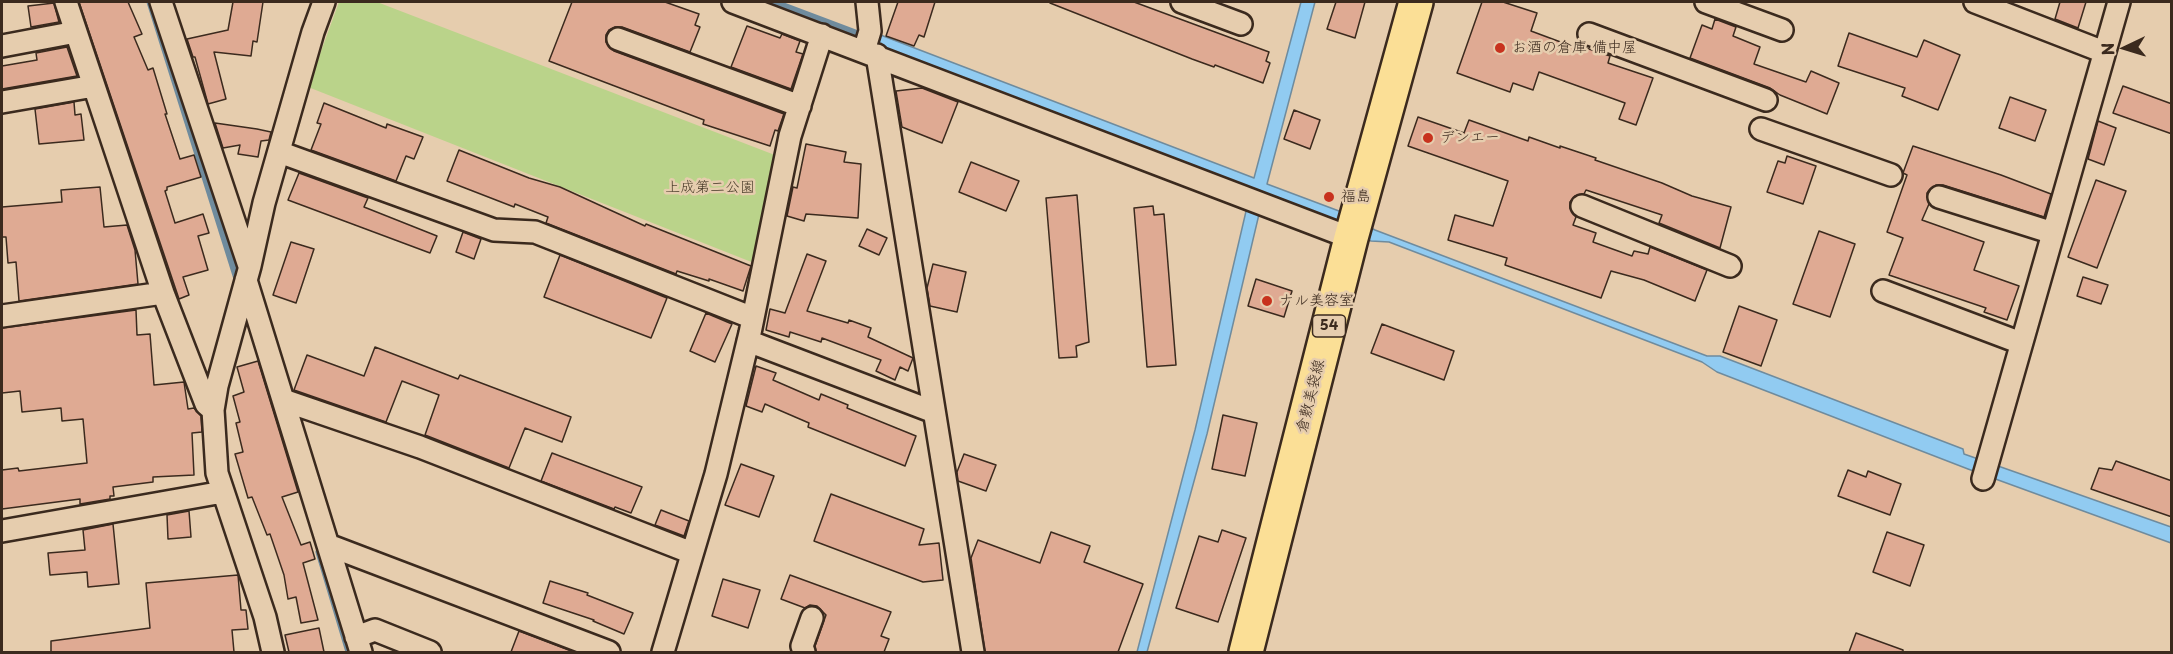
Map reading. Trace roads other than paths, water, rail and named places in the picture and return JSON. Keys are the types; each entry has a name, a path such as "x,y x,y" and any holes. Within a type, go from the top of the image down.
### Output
{"main road":[{"name":"倉敷美袋線","path":"1246,652 1351,238 1416,2"}],"street":[{"path":"66,2 163,293 206,404 213,410"},
{"path":"161,2 245,284 359,645 375,630 430,652"},
{"path":"273,652 265,617 218,473 213,410 217,386 264,203 324,2"},
{"path":"734,2 822,35 869,45 1243,198 1351,238"},
{"path":"867,2 869,45 934,412 973,652"},
{"path":"1182,2 1218,8 1240,24"},
{"path":"1706,2 1782,30"},
{"path":"1975,2 2104,52"},
{"path":"1983,479 2119,2"},
{"path":"2,46 76,32"},
{"path":"1589,34 1766,100"},
{"path":"663,652 716,474 748,341 790,136 822,35"},
{"path":"618,39 800,106"},
{"path":"2,102 94,86"},
{"path":"1761,129 1891,176"},
{"path":"279,152 494,230 535,232 753,318"},
{"path":"1939,197 2053,233"},
{"path":"1582,206 1730,266"},
{"path":"1883,291 2021,343"},
{"path":"2,316 163,293"},
{"path":"748,341 934,412"},
{"path":"283,400 420,447 692,553"},
{"path":"2,531 224,492"},
{"path":"328,545 609,652"},
{"path":"804,652 802,646 812,618"}],"water":[{"path":"1301,2 1315,2 1267,184 1339,211 1375,230 1707,356 1720,356 1963,449 1964,454 2171,527 2171,543 1968,469 1717,372 1702,362 1389,242 1371,241 1334,224 1260,210 1207,434 1147,652 1137,652 1195,430 1247,207 879,48 878,34 1254,178"}],"waterway":[{"path":"150,2 238,282"},
{"path":"773,2 866,37"},
{"path":"319,552 349,652"}],"place":[{"name":"お酒の倉庫 備中屋","path":"1500,48"},
{"name":"デンエー","path":"1428,138"},
{"name":"福島","path":"1329,197"},
{"name":"ナル美容室","path":"1267,301"}],"park label":[{"name":"上成第二公園","path":"710,188"}]}
